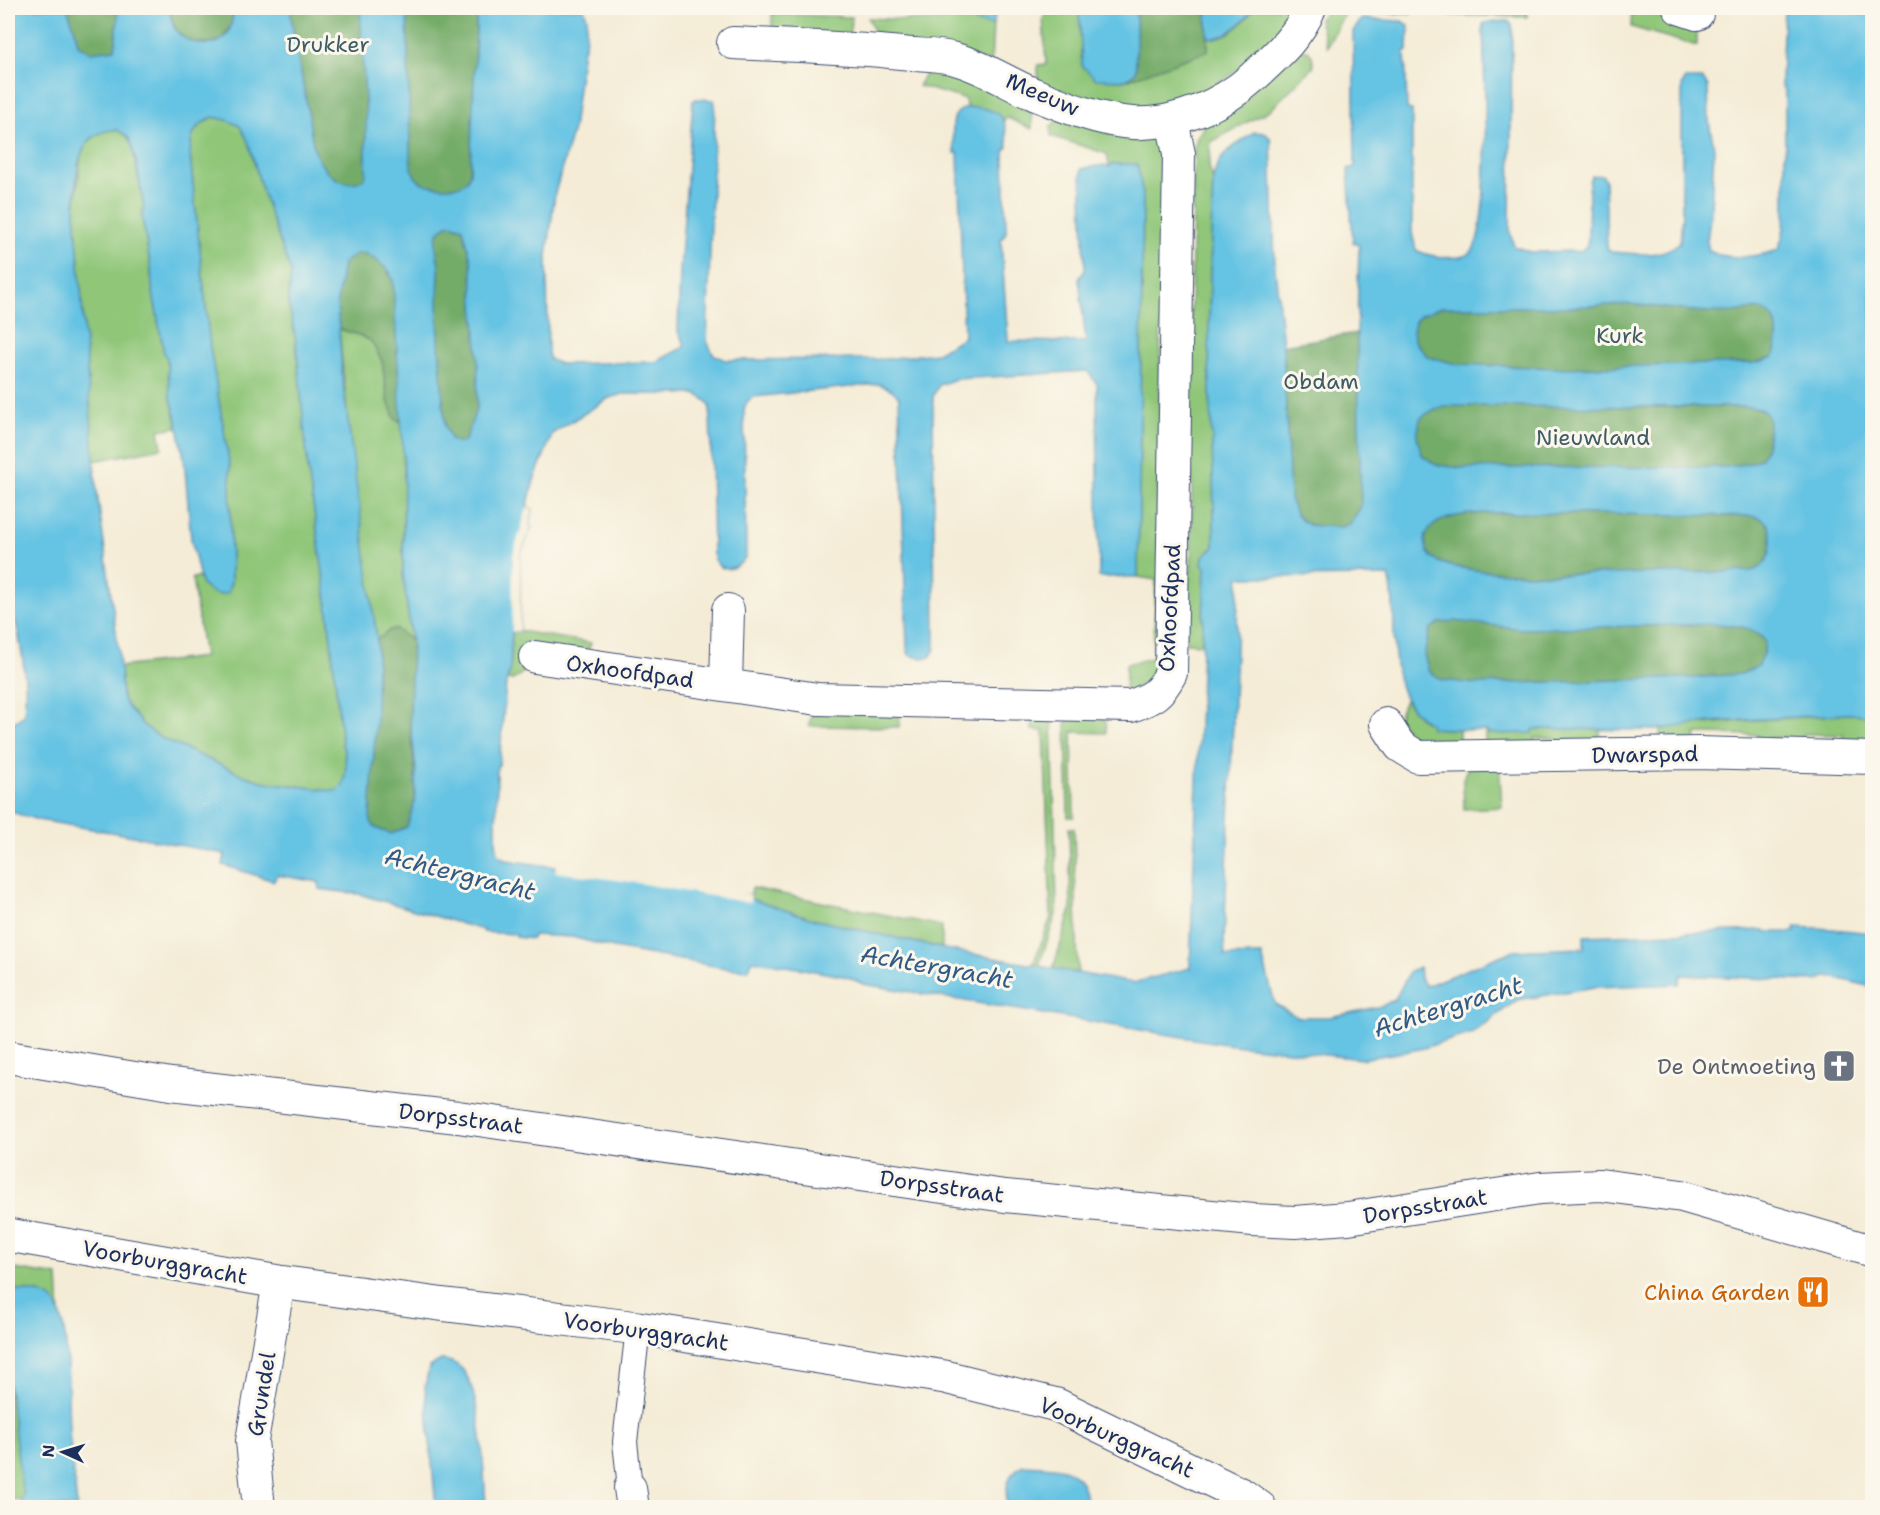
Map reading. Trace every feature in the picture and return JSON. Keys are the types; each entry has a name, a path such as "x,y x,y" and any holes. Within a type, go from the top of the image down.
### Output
{"street":[{"name":"Meeuw","path":"733,43 864,49 953,58 988,70 1029,92 1097,117 1133,123 1172,120 1233,94 1280,52 1304,24 1310,8"},
{"name":"Oxhoofdpad","path":"535,657 818,699 1131,706 1149,700 1163,689 1171,673 1179,154 1172,120"},
{"name":"Oxhoofdpad","path":"726,684 728,610"},
{"name":"Dwarspad","path":"1386,724 1400,746 1418,757 1698,753 1872,758"},
{"name":"Dorpsstraat","path":"8,1057 171,1084 458,1117 1005,1196 1253,1220 1295,1222 1348,1218 1540,1188 1600,1185 1682,1196 1872,1251"},
{"name":"Voorburggracht","path":"8,1235 279,1282 439,1305 638,1328 945,1377 1057,1405 1248,1503"},
{"name":"Grundel","path":"259,1508 252,1442 279,1282"},
{"path":"632,1498 625,1442 638,1328"}],"green space":[{"path":"67,8 117,8 115,49 91,52 78,45"},
{"path":"169,8 234,8 231,25 222,40 200,44 185,41 180,36"},
{"name":"Drukker","path":"290,8 360,8 366,117 366,173 365,178 359,181 347,183 336,179 322,166 316,154"},
{"path":"407,8 477,8 470,173 465,183 458,187 426,184 417,179 412,170"},
{"path":"1051,8 1079,8 1082,66 1208,51 1208,37 1221,37 1228,34 1240,25 1254,8 1299,8 1277,43 1189,104 1122,112 1038,82 1038,65 1046,64 1043,17"},
{"path":"1136,8 1206,8 1208,51 1126,80 1136,71"},
{"path":"1329,8 1411,8 1411,14 1345,12 1327,47 1319,19"},
{"path":"1445,8 1527,8 1527,17 1445,15"},
{"path":"1632,8 1642,8 1697,27 1697,46 1631,27"},
{"path":"772,14 852,17 848,40 772,29"},
{"path":"952,17 993,25 991,62 878,41 868,18 935,21"},
{"path":"1297,49 1308,50 1314,66 1270,110 1211,142 1209,167 1213,179 1209,349 1214,547 1204,555 1202,563 1205,567 1202,644 1186,643 1188,573 1191,572 1192,474 1188,474 1194,148 1197,137 1209,120"},
{"path":"930,66 1028,102 1032,116 1032,129 1006,117 1004,121 987,110 966,107 965,99 918,86"},
{"path":"213,117 240,126 248,141 263,193 291,273 288,301 296,341 308,469 326,593 342,744 346,761 342,788 335,791 265,782 245,776 161,738 143,725 126,705 122,696 120,667 204,657 192,578 200,577 201,583 231,581 230,467 210,347 190,155 194,132 201,124"},
{"path":"1061,117 1149,136 1158,142 1164,151 1157,542 1162,544 1160,659 1151,679 1125,695 1126,664 1153,658 1156,580 1138,577 1143,194 1109,166 1107,154 1051,136 1051,126"},
{"path":"111,129 125,133 132,145 144,207 142,216 152,287 164,353 167,358 170,395 178,427 159,430 162,448 94,461 75,212 81,152 93,138"},
{"path":"451,224 463,228 471,259 478,361 477,407 465,441 460,443 451,440 445,426 439,330 439,267 436,240 441,229"},
{"path":"358,253 379,262 393,281 402,422 395,419 388,401 382,361 371,341 339,329 337,302 343,263"},
{"name":"Kurk","path":"1629,304 1707,312 1753,309 1765,311 1774,320 1776,326 1777,339 1773,358 1754,363 1557,368 1457,364 1428,357 1414,340 1415,321 1421,315 1441,307 1568,307"},
{"path":"339,329 371,341 382,361 388,401 395,419 402,422 403,574 411,640 396,629 390,630 377,640 350,442"},
{"name":"Obdam","path":"1357,333 1361,507 1350,524 1342,527 1309,525 1296,514 1290,498 1283,345"},
{"name":"Nieuwland","path":"1450,406 1749,407 1764,411 1769,421 1769,428 1767,442 1760,459 1726,467 1463,468 1436,465 1422,455 1417,437 1420,419 1435,409"},
{"name":"Nieuwland","path":"1476,514 1754,516 1767,524 1771,542 1766,561 1757,569 1750,571 1510,573 1474,570 1444,564 1435,560 1427,550 1426,536 1432,526 1444,520"},
{"path":"1455,621 1522,629 1730,625 1749,629 1760,636 1765,641 1764,653 1759,666 1741,674 1691,678 1476,684 1442,680 1429,672 1424,655 1430,629 1439,623"},
{"path":"396,629 411,640 410,716 415,799 407,827 391,834 374,827 370,817 376,721 377,640 390,630"},
{"path":"520,631 591,643 589,649 584,653 530,667 513,680 507,680 510,671 512,632"},
{"path":"1405,700 1421,719 1431,724 1430,728 1459,729 1459,748 1417,743 1397,719"},
{"path":"819,709 900,716 899,727 809,726 811,716"},
{"path":"1848,714 1872,715 1872,749 1843,747 1843,735 1803,734 1802,739 1769,738 1769,745 1758,744 1758,735 1696,734 1695,745 1660,746 1660,729 1683,725"},
{"path":"1037,715 1052,715 1057,911 1039,966 1033,965 1051,917 1044,731 1032,730 1032,721"},
{"path":"1066,716 1101,717 1106,722 1106,733 1072,732 1074,817 1068,817"},
{"path":"1600,728 1600,745 1556,746 1555,738 1535,738 1534,747 1485,747 1485,730 1533,732 1533,729"},
{"path":"1499,763 1502,807 1464,809 1463,779 1469,764"},
{"path":"1069,828 1074,828 1078,973 1053,969 1071,910"},
{"path":"752,888 942,926 942,948 816,920 750,899"},
{"path":"8,1268 58,1276 60,1315 55,1303 44,1295 25,1291 8,1294"},
{"path":"8,1379 24,1498 8,1501"}],"water":[{"name":"Achtergracht","path":"8,8 67,8 78,45 91,52 115,49 117,8 169,8 174,28 180,35 191,42 211,44 223,39 228,33 234,8 290,8 316,154 330,174 341,181 353,183 365,178 366,172 366,117 360,8 407,8 412,169 417,179 427,185 444,187 464,183 470,173 477,8 584,8 587,18 585,48 583,48 573,129 555,193 547,256 548,351 549,359 560,364 656,362 684,347 684,342 678,332 680,271 693,101 696,99 714,100 715,104 707,341 713,354 725,360 884,359 937,353 964,337 958,153 955,153 953,123 957,114 962,110 974,107 988,109 1004,121 1008,147 1004,151 1006,232 1001,240 1008,341 1086,342 1079,279 1085,270 1081,169 1104,165 1110,167 1112,164 1137,164 1143,194 1138,577 1099,577 1097,384 1087,371 956,379 939,385 933,396 935,649 930,657 920,658 909,655 907,647 899,397 892,390 879,384 753,397 747,402 744,409 746,557 737,566 727,569 719,565 713,554 710,406 707,401 696,394 623,394 609,398 553,433 534,480 527,508 533,510 529,525 532,526 520,555 520,631 512,632 510,671 506,683 499,765 497,766 496,842 498,854 506,860 751,895 751,899 816,920 945,949 1133,983 1190,968 1205,567 1202,563 1204,555 1214,547 1209,349 1213,179 1215,170 1223,157 1254,132 1265,133 1271,139 1275,267 1283,345 1290,498 1296,514 1309,525 1342,527 1350,524 1361,507 1357,333 1359,245 1353,243 1348,169 1355,167 1353,31 1362,19 1402,21 1409,25 1408,51 1405,51 1407,109 1412,110 1412,233 1416,250 1453,258 1467,255 1472,251 1478,235 1485,178 1483,24 1508,21 1512,25 1510,232 1514,246 1530,252 1581,251 1587,245 1588,237 1589,181 1592,176 1602,175 1605,179 1607,248 1611,252 1656,253 1672,248 1680,242 1682,84 1686,79 1703,79 1708,86 1709,122 1714,148 1707,241 1709,251 1725,256 1743,257 1778,250 1783,235 1785,92 1781,84 1784,8 1872,8 1872,715 1848,714 1711,722 1655,730 1534,729 1533,733 1488,734 1487,731 1430,728 1431,724 1417,714 1407,702 1401,687 1395,655 1393,604 1389,576 1239,577 1224,941 1225,956 1262,955 1275,1004 1297,1017 1330,1017 1382,1006 1395,999 1410,971 1419,967 1420,978 1426,986 1512,951 1584,948 1584,936 1765,930 1765,932 1795,932 1795,927 1872,933 1872,987 1828,976 1817,981 1681,975 1679,984 1595,987 1517,1000 1473,1033 1420,1049 1362,1059 1225,1044 863,984 848,977 753,960 748,970 726,968 614,948 572,937 533,935 532,939 516,937 516,934 483,932 483,930 359,894 319,889 319,882 277,875 274,881 223,865 225,854 38,820 8,811 8,726 23,716 25,685 24,667 8,580","holes":["213,117 240,126 248,141 263,193 291,273 288,301 296,341 308,469 326,593 342,744 346,760 342,787 336,791 265,782 245,776 161,738 143,725 126,705 122,696 119,653 96,485 75,212 77,171 80,158 92,138 103,132 118,130 129,138 136,160 144,207 142,216 152,287 164,353 167,358 170,395 184,458 191,539 201,583 213,593 228,593 231,581 230,467 210,347 190,155 192,136 201,124","451,224 463,228 471,259 478,361 477,407 465,441 460,443 451,440 445,426 439,349 439,267 436,240 437,235 445,226","358,253 366,254 389,271 393,281 404,469 403,574 412,644 410,718 416,769 415,801 407,827 391,834 374,827 370,817 376,721 377,640 342,375 337,302 343,263","1629,304 1707,312 1757,309 1765,311 1774,320 1777,339 1773,358 1754,363 1557,368 1457,364 1428,357 1414,341 1415,321 1421,315 1441,307 1568,307","1450,406 1749,407 1764,411 1769,421 1769,428 1767,442 1760,459 1726,467 1463,468 1436,465 1422,455 1417,437 1420,419 1435,409","1493,513 1754,516 1767,524 1771,542 1763,565 1755,570 1731,572 1510,573 1448,565 1435,560 1429,554 1426,536 1432,526 1459,516","1455,621 1522,629 1716,624 1749,629 1765,641 1764,653 1758,666 1741,674 1691,678 1476,684 1442,680 1429,672 1424,655 1430,629 1439,623"]},
{"path":"946,8 997,8 993,25 952,17"},
{"path":"1079,8 1136,8 1136,71 1126,80 1096,79 1082,66"},
{"path":"1206,8 1254,8 1237,27 1214,38 1208,37"},
{"path":"17,1290 37,1293 52,1299 64,1328 69,1430 77,1507 22,1507 21,1499 24,1497 8,1379 8,1294"},
{"path":"441,1360 455,1363 462,1369 474,1395 481,1435 486,1507 436,1507 425,1387 429,1367"},
{"path":"1023,1465 1058,1468 1075,1475 1085,1493 1087,1507 1006,1507 1010,1478"}],"pier":[{"path":"527,508 533,510 529,525 532,526 520,555 520,631 512,632 513,555"},
{"path":"556,864 729,889 751,895 750,903 638,883 556,872"}],"place":[{"name":"De Ontmoeting","path":"1839,1066"},
{"name":"China Garden","path":"1813,1292"}]}
